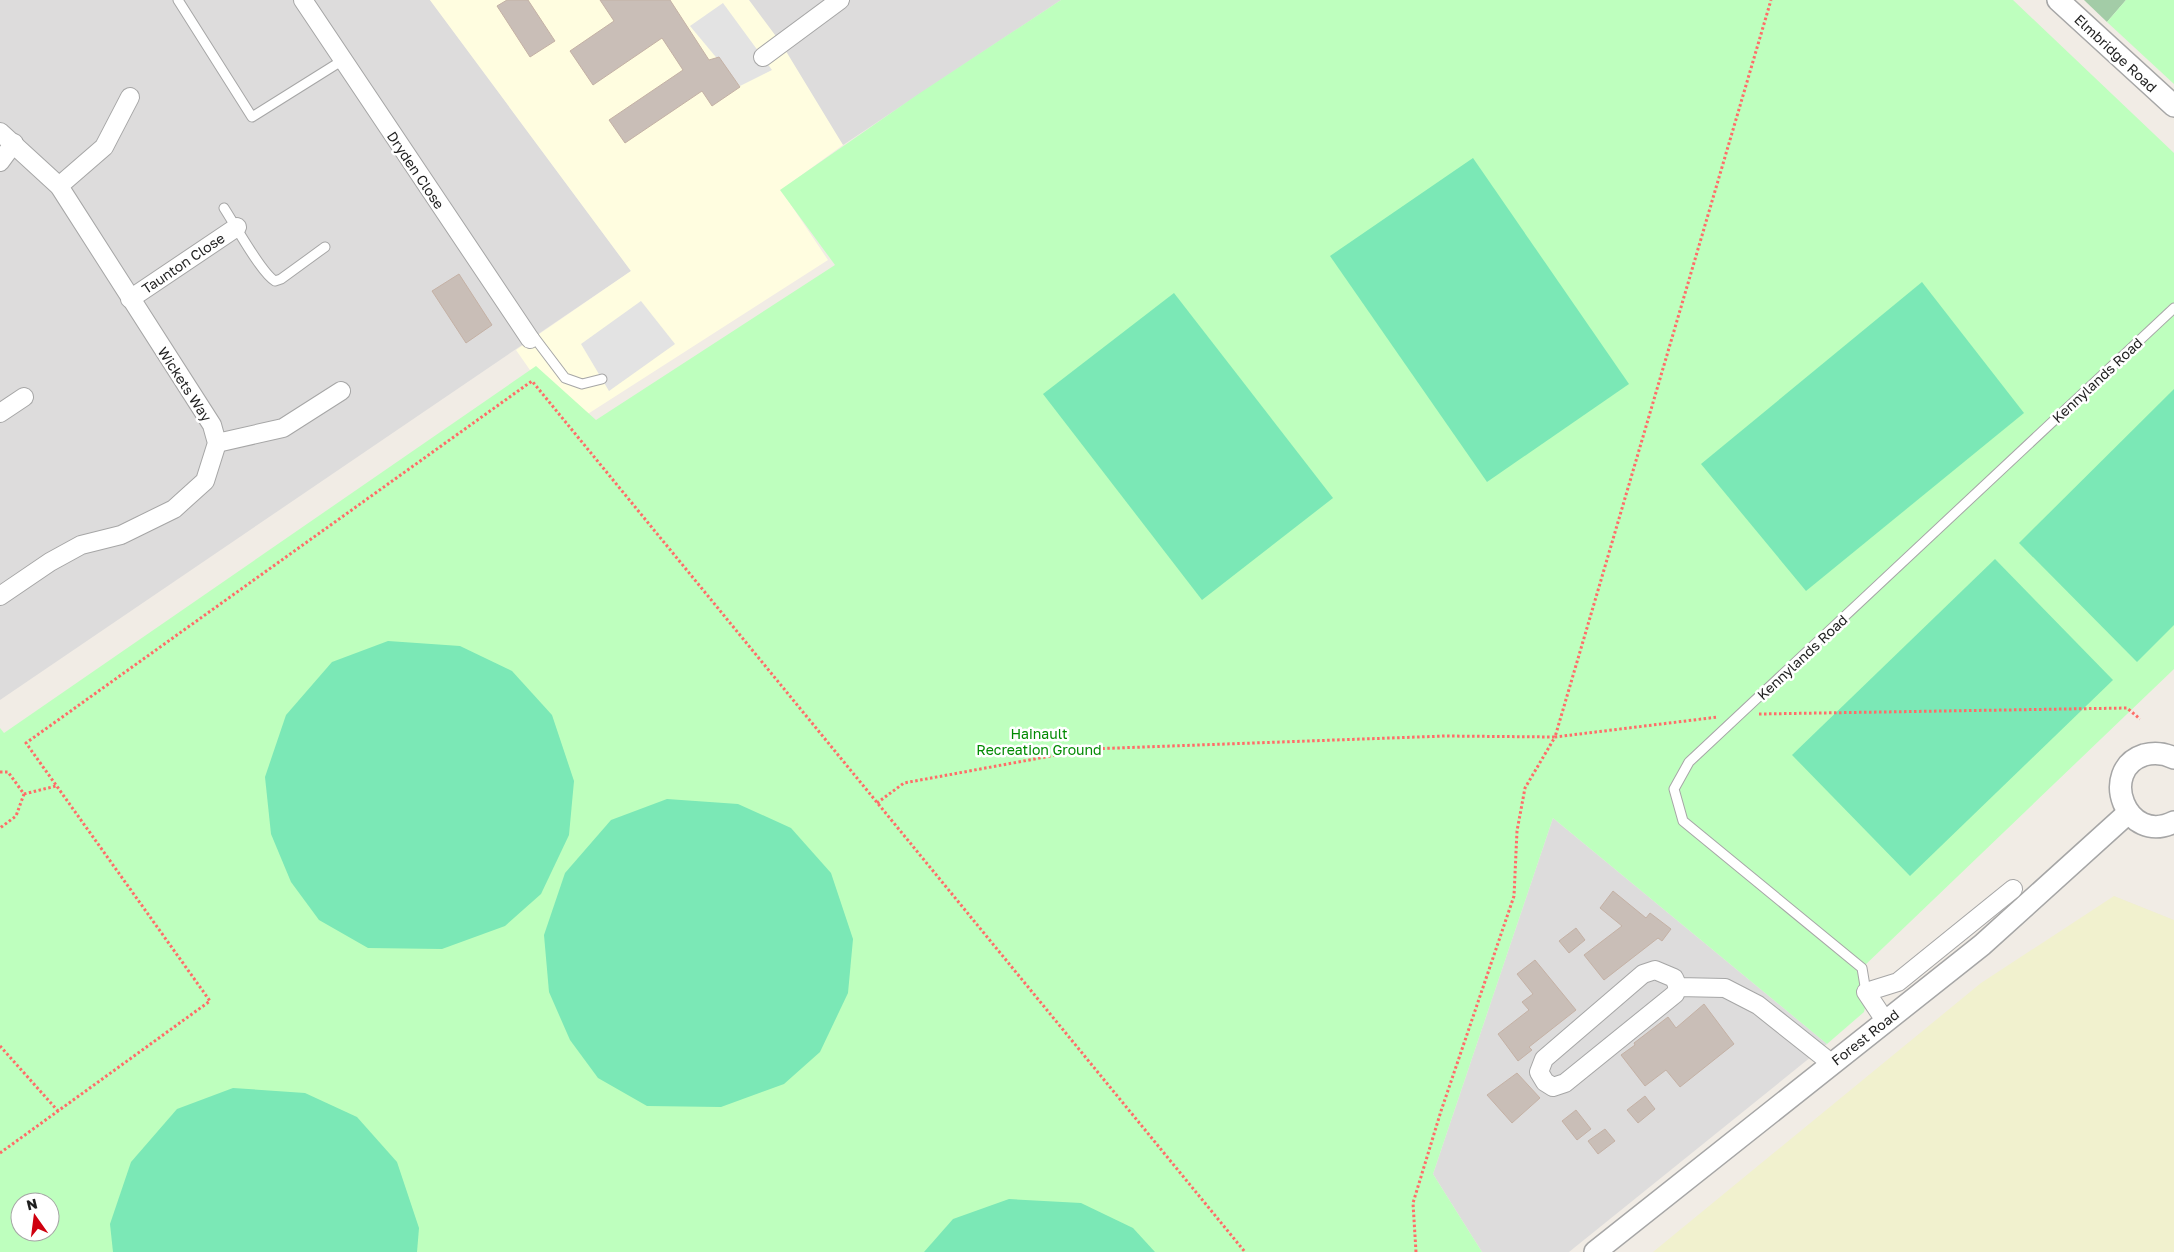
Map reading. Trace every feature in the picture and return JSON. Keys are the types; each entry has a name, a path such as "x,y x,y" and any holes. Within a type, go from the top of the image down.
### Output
{"street":[{"name":"Dryden Close","path":"303,0 530,339"},
{"path":"763,57 840,0"},
{"name":"Elmbridge Road","path":"2060,0 2174,106"},
{"path":"59,186 104,147 130,97"},
{"name":"Wickets Way","path":"0,132 59,186 212,425 217,443"},
{"path":"0,162 14,143"},
{"name":"Taunton Close","path":"130,299 236,227"},
{"path":"0,596 50,562 81,545 120,535 174,509 205,481 217,443 283,428 341,391"},
{"path":"0,413 24,397"},
{"path":"2174,758 2167,754 2154,753 2142,756 2131,763 2123,776 2120,789 2122,801 2128,813 2145,824 2159,828 2174,822"},
{"name":"Forest Road","path":"1594,1252 1982,945 2128,813"},
{"path":"1866,992 1898,982 2013,889"},
{"path":"1655,970 1674,978 1678,987 1675,994 1565,1082 1553,1087 1545,1082 1539,1072 1544,1059 1642,974 1655,970"},
{"path":"1678,987 1725,988 1758,1005 1831,1063"},
{"name":"Kennylands Road","path":"1866,992 1886,1022"}],"lane":[{"path":"178,0 252,117 343,60"},
{"path":"224,208 271,279 275,281 281,279 324,247"},
{"name":"Kennylands Road","path":"1866,992 1862,968 1682,821 1674,789 1689,762 2174,308"},
{"path":"530,339 534,337 566,378 582,384 602,380"}],"path":[{"path":"1416,1252 1413,1203 1441,1111 1498,948 1514,896 1517,831 1525,788 1555,737 1771,0"},
{"path":"0,1153 210,1001 26,743 532,381 1245,1252"},
{"path":"877,803 904,783 1089,749 1445,736 1555,737 1740,714 2127,708 2140,719"},
{"path":"0,772 8,772 24,794"},
{"path":"24,794 56,786"},
{"path":"0,828 16,816 24,794"},
{"path":"0,1046 58,1111"}],"shaded area":[{"path":"0,0 430,0 631,271 0,700"},
{"path":"430,0 749,0 781,43 843,145 781,190 828,260 569,426 516,350 631,271"},
{"path":"741,0 1061,0 843,145"},
{"path":"723,3 772,70 740,86 690,26"},
{"path":"641,301 675,344 609,391 581,344"},
{"path":"1553,818 1827,1044 1569,1252 1482,1252 1433,1174"}],"green space":[{"name":"Hainault Recreation Ground","path":"1061,0 2013,0 2174,153 2174,669 1862,968 1867,999 1864,1012 1827,1044 1553,818 1433,1174 1482,1252 0,1252 0,728 4,733 536,366 596,420 835,265 780,190 917,95"},
{"path":"2084,0 2126,0 2107,22"},
{"path":"2126,0 2174,0 2174,84 2107,22"},
{"path":"1473,158 1629,384 1487,482 1330,256"},
{"path":"1922,282 2024,413 1806,591 1701,464"},
{"path":"1174,293 1333,498 1202,600 1043,394"},
{"path":"2174,389 2174,625 2137,662 2019,543"},
{"path":"1995,559 2113,680 1910,876 1792,755"},
{"path":"388,641 460,646 512,671 552,715 574,781 569,835 541,894 505,926 442,949 368,948 319,920 291,882 271,834 265,777 286,715 332,662"},
{"path":"667,799 738,804 791,828 831,873 853,939 848,993 820,1052 784,1084 721,1107 647,1106 598,1078 570,1040 549,992 544,935 565,873 611,820"},
{"path":"2114,896 2174,920 2174,1252 1653,1252 1981,983"},
{"path":"233,1088 305,1093 357,1117 397,1162 419,1228 417,1252 113,1252 110,1224 131,1162 177,1109"},
{"path":"1009,1199 1081,1203 1133,1228 1155,1252 924,1252 953,1219"}],"building":[{"path":"507,0 528,0 555,41 530,57 497,6"},
{"path":"600,0 670,0 709,60 719,57 740,87 712,106 702,91 625,143 609,120 683,70 662,38 593,85 570,51 614,21"},
{"path":"459,274 492,325 466,343 432,291"},
{"path":"1613,891 1646,918 1650,913 1671,929 1662,941 1658,938 1604,980 1584,955 1622,926 1600,908"},
{"path":"1576,928 1585,940 1569,953 1559,941"},
{"path":"1535,960 1576,1010 1529,1047 1532,1050 1518,1061 1498,1034 1529,1010 1522,1002 1533,994 1517,974"},
{"path":"1704,1004 1734,1044 1680,1087 1666,1070 1645,1086 1621,1055 1668,1017 1676,1028"},
{"path":"1517,1073 1540,1098 1512,1123 1487,1095"},
{"path":"1645,1096 1655,1109 1638,1123 1627,1110"},
{"path":"1576,1110 1591,1129 1577,1140 1562,1121"},
{"path":"1605,1129 1615,1141 1598,1154 1588,1141"}]}
